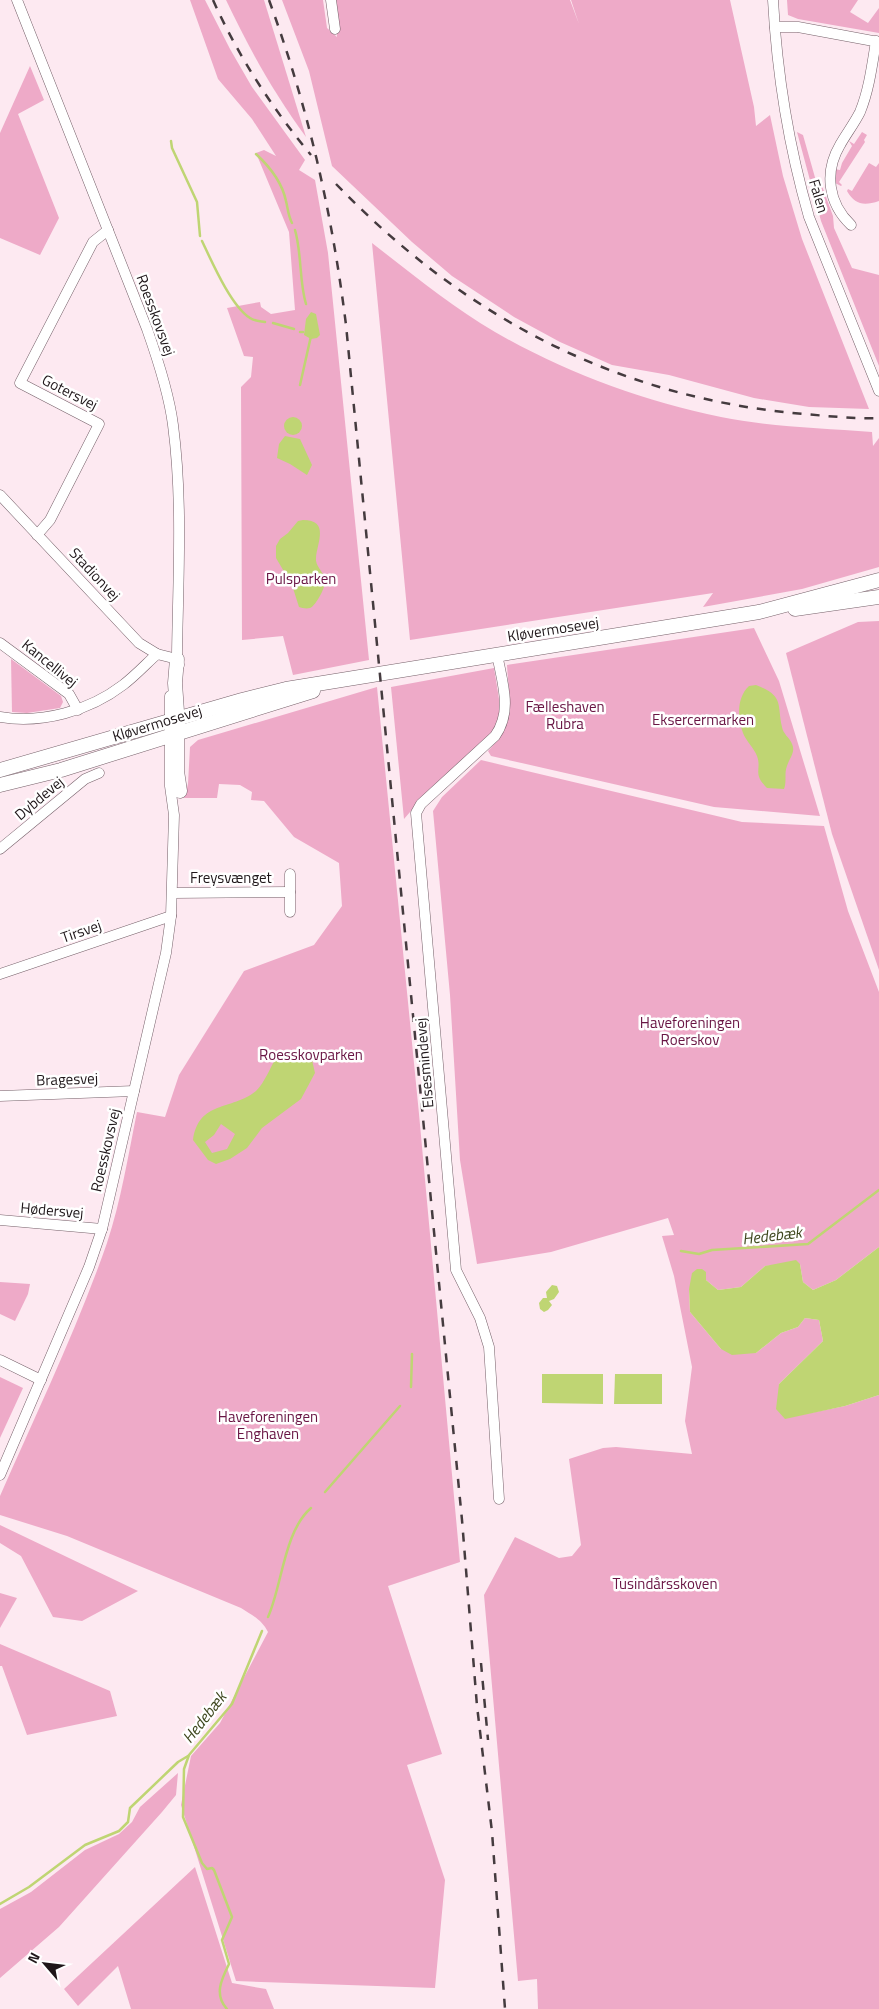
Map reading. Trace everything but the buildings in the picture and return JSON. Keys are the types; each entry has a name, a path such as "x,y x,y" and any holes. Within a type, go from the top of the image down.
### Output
{"main road":[{"name":"Kløvermosevej","path":"759,612 879,580"},
{"path":"857,601 879,589"},
{"name":"Kløvermosevej","path":"0,785 90,761 177,727 233,710 255,696 286,689 759,612 814,607 879,597"},
{"path":"857,601 879,604"},
{"path":"177,659 175,683 176,771 180,791"},
{"name":"Kløvermosevej","path":"0,770 177,727 352,678"}],"street":[{"name":"Roesskovsvej","path":"16,0 149,335 163,379 173,423 177,466 177,659"},
{"path":"331,0 335,29"},
{"name":"Falen","path":"774,0 775,46 785,117 805,202 879,391"},
{"path":"775,27 796,27 877,42 876,66 860,111 836,152 830,173 834,201 851,225"},
{"name":"Gotersvej","path":"37,535 50,520 99,424 20,383 93,242 108,230"},
{"name":"Stadionvej","path":"0,495 139,643 157,654 177,659"},
{"name":"Kancellivej","path":"0,643 69,694 78,710"},
{"path":"0,717 10,719 48,717 78,710 124,685 157,654"},
{"name":"Elsesmindevej","path":"497,654 505,697 505,714 502,727 496,736 421,804 416,814 456,1270 480,1318 489,1347 499,1499"},
{"name":"Roesskovsvej","path":"0,1475 89,1267 102,1229 166,953 171,916 174,815 170,786 177,727"},
{"name":"Dybdevej","path":"0,849 85,779 99,773"},
{"name":"Roesskovsvej","path":"174,815 180,791"},
{"name":"Freysvænget","path":"290,874 290,912"},
{"name":"Freysvænget","path":"172,893 290,892"},
{"name":"Tirsvej","path":"0,974 171,916"},
{"name":"Bragesvej","path":"0,1096 134,1091"},
{"name":"Hødersvej","path":"0,1220 102,1229"},
{"path":"0,1360 41,1380"}],"green space":[{"name":"Pulsparken","path":"190,0 205,0 252,87 305,160 299,170 315,180 328,253 369,660 293,675 283,636 242,640 241,387 251,377 253,357 244,356 227,308 260,302 261,307 271,314 295,310 289,232 256,153 264,150 276,156 252,119 218,79"},
{"path":"226,0 264,0 306,137 283,104 263,70"},
{"path":"282,0 323,0 327,28 337,37 334,0 570,0 579,24 571,0 730,0 754,107 756,126 770,115 783,176 802,239 869,409 809,407 754,398 669,375 612,365 560,342 514,317 452,276 412,242 332,166 309,71"},
{"path":"787,0 858,0 850,12 868,23 879,8 879,33 798,19 788,15"},
{"path":"30,66 44,100 18,114 59,218 40,255 0,238 0,133"},
{"path":"797,132 803,135 816,181 822,186 833,216 834,228 852,268 879,275 879,366 821,221"},
{"path":"862,132 867,135 864,140 865,142 839,182 841,186 833,182 834,169 840,170 852,146 849,141 854,144"},
{"path":"869,163 876,167 879,163 879,201 864,204 853,199 847,191 848,189 852,191"},
{"path":"372,243 447,301 495,332 548,360 604,384 662,403 721,417 796,427 872,432 873,446 879,438 879,567 802,589 703,607 713,593 410,640"},
{"path":"879,621 879,970 832,834 786,653 858,622"},
{"name":"Eksercermarken","path":"754,628 779,681 820,816 714,807 491,756 488,751 503,731 507,721 510,701 507,665"},
{"path":"11,659 61,696 63,702 60,708 27,713 12,712"},
{"path":"494,668 499,699 499,721 492,732 428,791 404,819 391,687"},
{"name":"Haveforeningen Enghaven","path":"377,687 460,1562 388,1586 442,1754 407,1765 445,1880 435,1988 236,1981 181,1805 191,1756 220,1723 268,1632 266,1628 260,1621 241,1608 67,1536 0,1515 0,1496 70,1339 107,1243 120,1195 137,1112 165,1117 179,1075 244,971 314,945 342,906 339,863 294,837 264,801 251,800 252,792 240,785 219,784 217,798 184,798 188,784 190,747 198,740"},
{"path":"481,760 742,822 824,826 848,911 879,992 879,1247 836,1280 813,1290 803,1282 800,1264 765,1266 741,1287 718,1290 706,1280 689,1289 690,1312 721,1349 756,1353 781,1333 798,1327 805,1318 819,1320 823,1341 779,1384 785,1418 845,1406 879,1395 879,2009 538,2009 537,1979 518,1981 484,1595 515,1537 559,1558 572,1556 581,1545 569,1459 603,1448 616,1447 692,1454 685,1421 692,1367 674,1276 662,1236 674,1235 668,1218 551,1252 477,1264 460,1160 450,995 433,811 442,797"},
{"path":"0,1282 30,1284 28,1294 15,1321 0,1314"},
{"path":"0,1377 23,1388 0,1438"},
{"path":"0,1525 138,1591 82,1621 53,1617 21,1556 0,1543"},
{"path":"0,1593 17,1598 0,1628"},
{"path":"0,1644 110,1691 117,1716 27,1735 2,1666 0,1666"},
{"path":"178,1773 176,1795 162,1812 59,1927 0,1978 0,1909 31,1892 85,1850 119,1834 132,1822 140,1807"},
{"path":"195,1867 232,1983 266,1989 274,2009 131,2009 118,1966 78,2006 64,1989"}],"shaded area":[{"path":"311,312 316,314 320,335 317,338 311,339 304,335 306,319"},
{"path":"293,417 299,420 302,426 299,432 293,435 287,432 284,426 287,420"},
{"path":"285,436 300,439 312,465 307,475 277,458 279,444"},
{"path":"303,520 317,524 319,528 316,561 325,579 323,590 318,600 310,608 299,607 292,585 276,558 276,546 280,539 298,521"},
{"path":"756,685 771,693 778,701 783,729 793,747 793,753 786,769 784,789 767,788 762,783 757,756 744,736 741,727 740,701 749,686"},
{"path":"297,1050 312,1060 315,1073 301,1099 262,1128 247,1148 230,1159 216,1164 208,1160 193,1140 196,1127 209,1112 256,1091 265,1079 278,1054","holes":["221,1124 235,1134 227,1149 212,1153 205,1142 214,1135"]},
{"path":"879,1247 879,1395 845,1406 785,1419 776,1409 779,1384 823,1341 819,1320 805,1318 798,1327 781,1333 756,1353 732,1355 721,1349 690,1312 689,1289 692,1273 697,1269 702,1269 706,1272 706,1280 718,1290 741,1287 765,1266 796,1260 800,1264 803,1282 813,1290 836,1280"},
{"path":"552,1285 557,1286 559,1292 554,1299 549,1301 552,1305 544,1312 540,1309 539,1303 543,1298 547,1298 546,1292"},
{"path":"542,1374 603,1374 603,1404 542,1403"},
{"path":"615,1374 662,1374 662,1404 614,1404"}],"waterway":[{"path":"171,141 172,148 197,202 200,236"},
{"path":"256,154 278,181 284,194 292,223"},
{"path":"295,230 306,304"},
{"path":"202,241 236,304 252,319 265,322"},
{"path":"273,323 294,329"},
{"path":"300,385 311,336"},
{"name":"Hedebæk","path":"681,1251 699,1254 712,1250 808,1244 879,1190"},
{"name":"Hedebæk","path":"411,1387 412,1354"},
{"name":"Hedebæk","path":"325,1492 400,1406"},
{"name":"Hedebæk","path":"268,1617 289,1544 302,1518 311,1508"},
{"name":"Hedebæk","path":"227,2009 223,2004 220,1993 221,1982 229,1964 222,1940 232,1917 214,1870 212,1868 207,1869 202,1863 183,1817 184,1769 189,1755 232,1704 262,1631"},
{"path":"0,1904 29,1887 85,1845 119,1831 128,1822 130,1808 178,1762 188,1756"}],"railway":[{"path":"213,0 233,41 257,81 311,155"},
{"path":"269,0 296,80 317,160 334,242 346,325 462,1520 477,1706 492,1832 505,2009"},
{"path":"336,184 385,231 437,274 491,311 548,343 608,369 670,390 735,405 803,414 879,418"},
{"path":"481,1663 488,1740"}],"park label":[{"name":"Fælleshaven Rubra","path":"565,714"},
{"name":"Haveforeningen Roerskov","path":"690,1030"},
{"name":"Roesskovparken","path":"311,1054"},
{"name":"Tusindårsskoven","path":"665,1583"}]}
